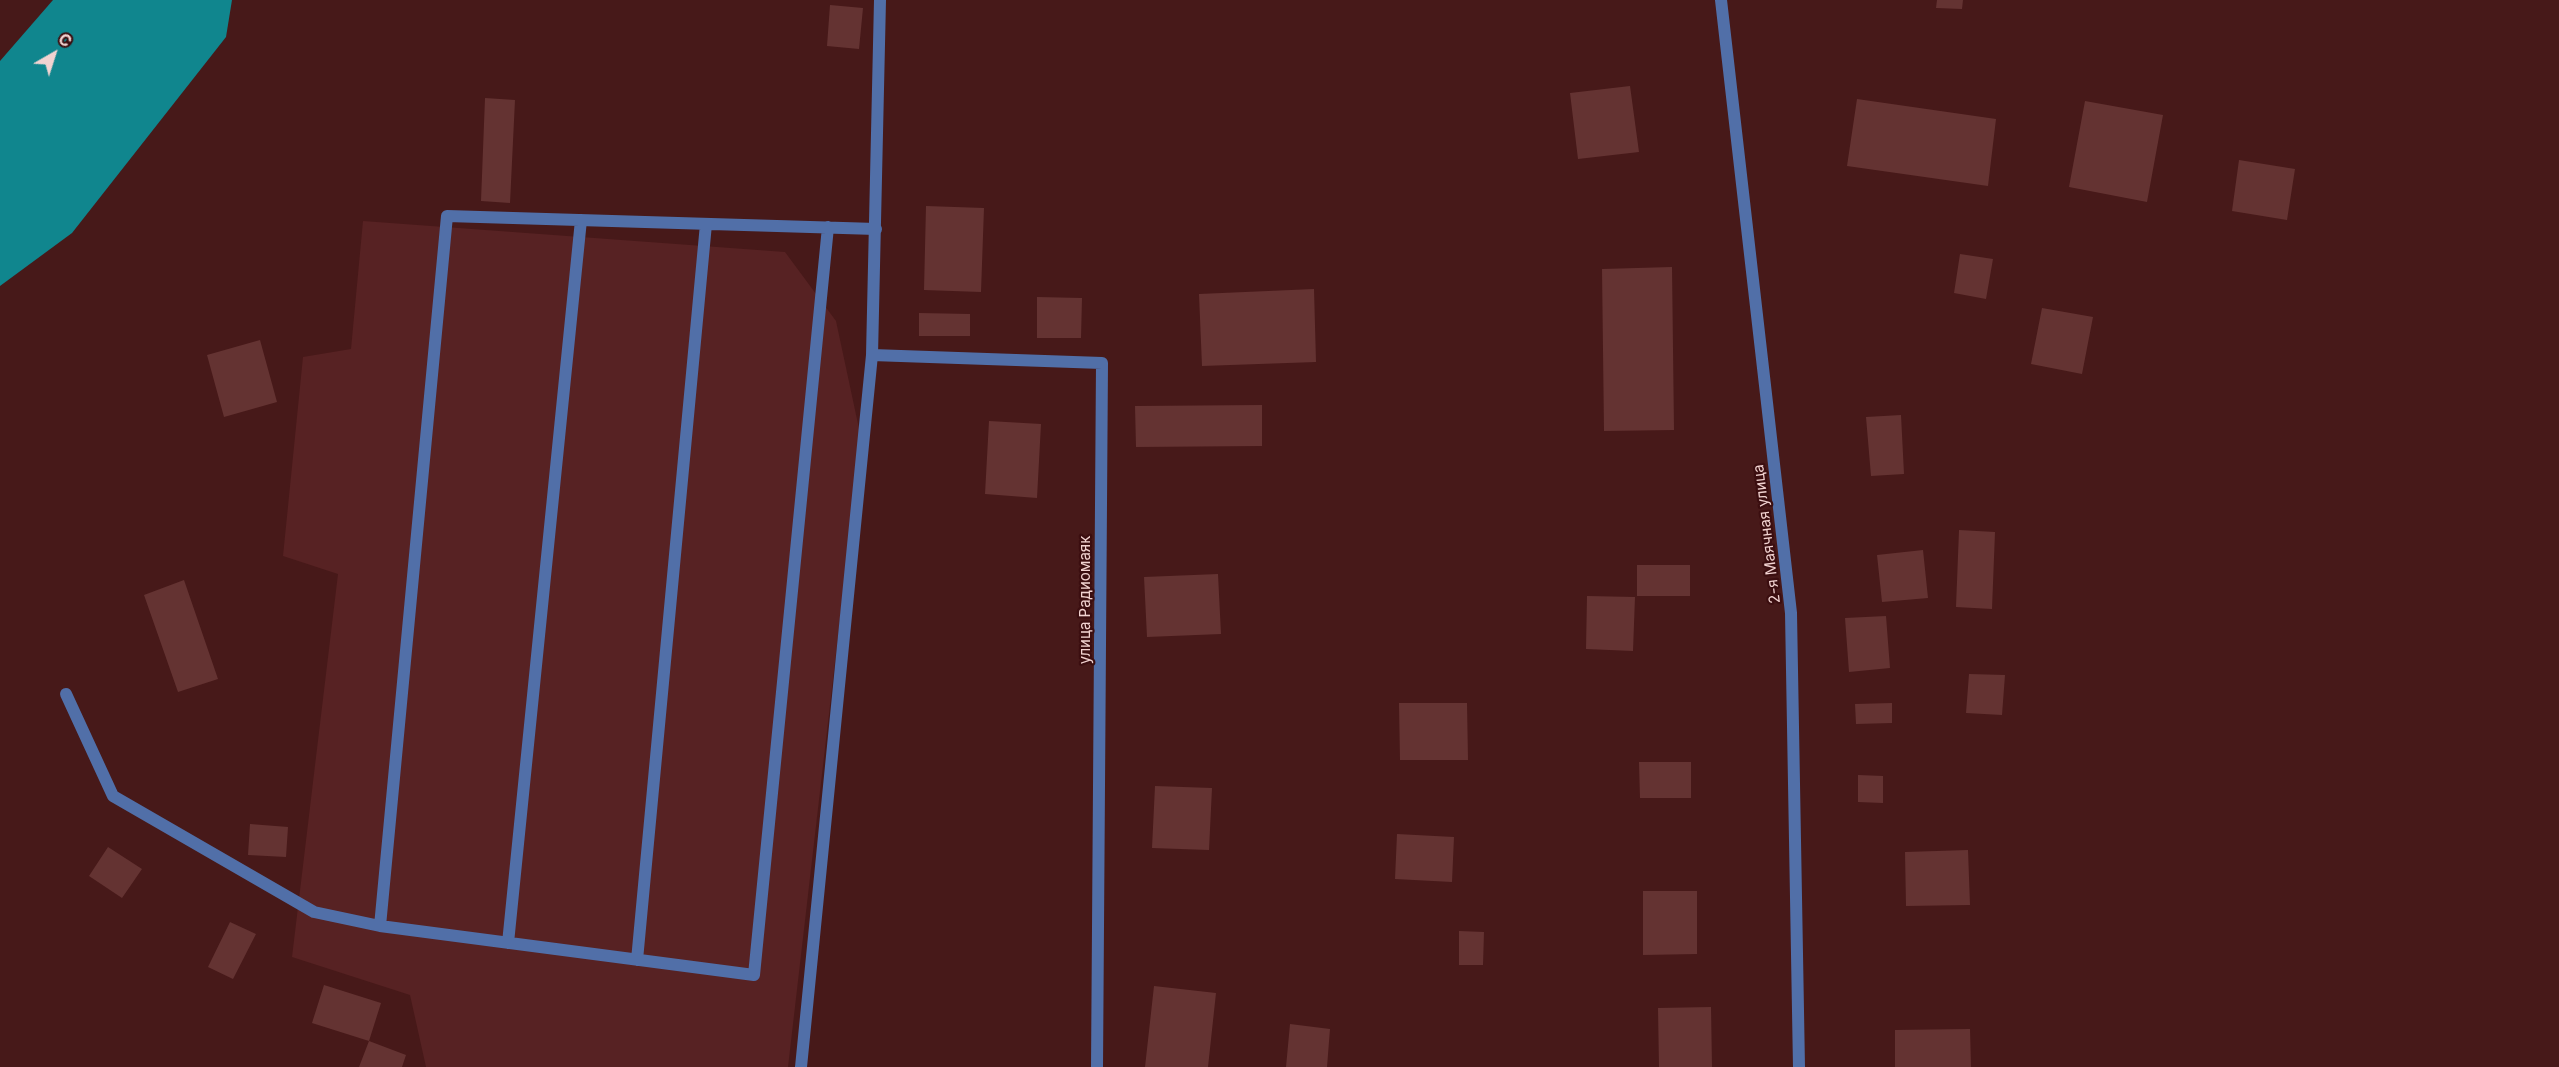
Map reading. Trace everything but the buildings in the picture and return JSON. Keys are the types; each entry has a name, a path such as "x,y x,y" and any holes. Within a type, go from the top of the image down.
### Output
{"street":[{"path":"801,1067 872,355 880,0"},
{"name":"2-я Маячная улица","path":"1721,0 1791,613 1799,1067"},
{"path":"380,926 447,216 876,229"},
{"path":"508,943 581,220"},
{"path":"637,960 706,224"},
{"path":"66,694 113,796 314,912 380,926 754,975 828,227"},
{"name":"улица Радиомаяк","path":"872,355 1102,363 1097,1067"}],"shaded area":[{"path":"363,221 785,252 836,321 861,438 788,1067 426,1067 410,995 292,957 338,574 283,556 303,357 351,349"}],"water":[{"path":"53,0 232,0 226,37 72,233 0,286 0,61"}]}
